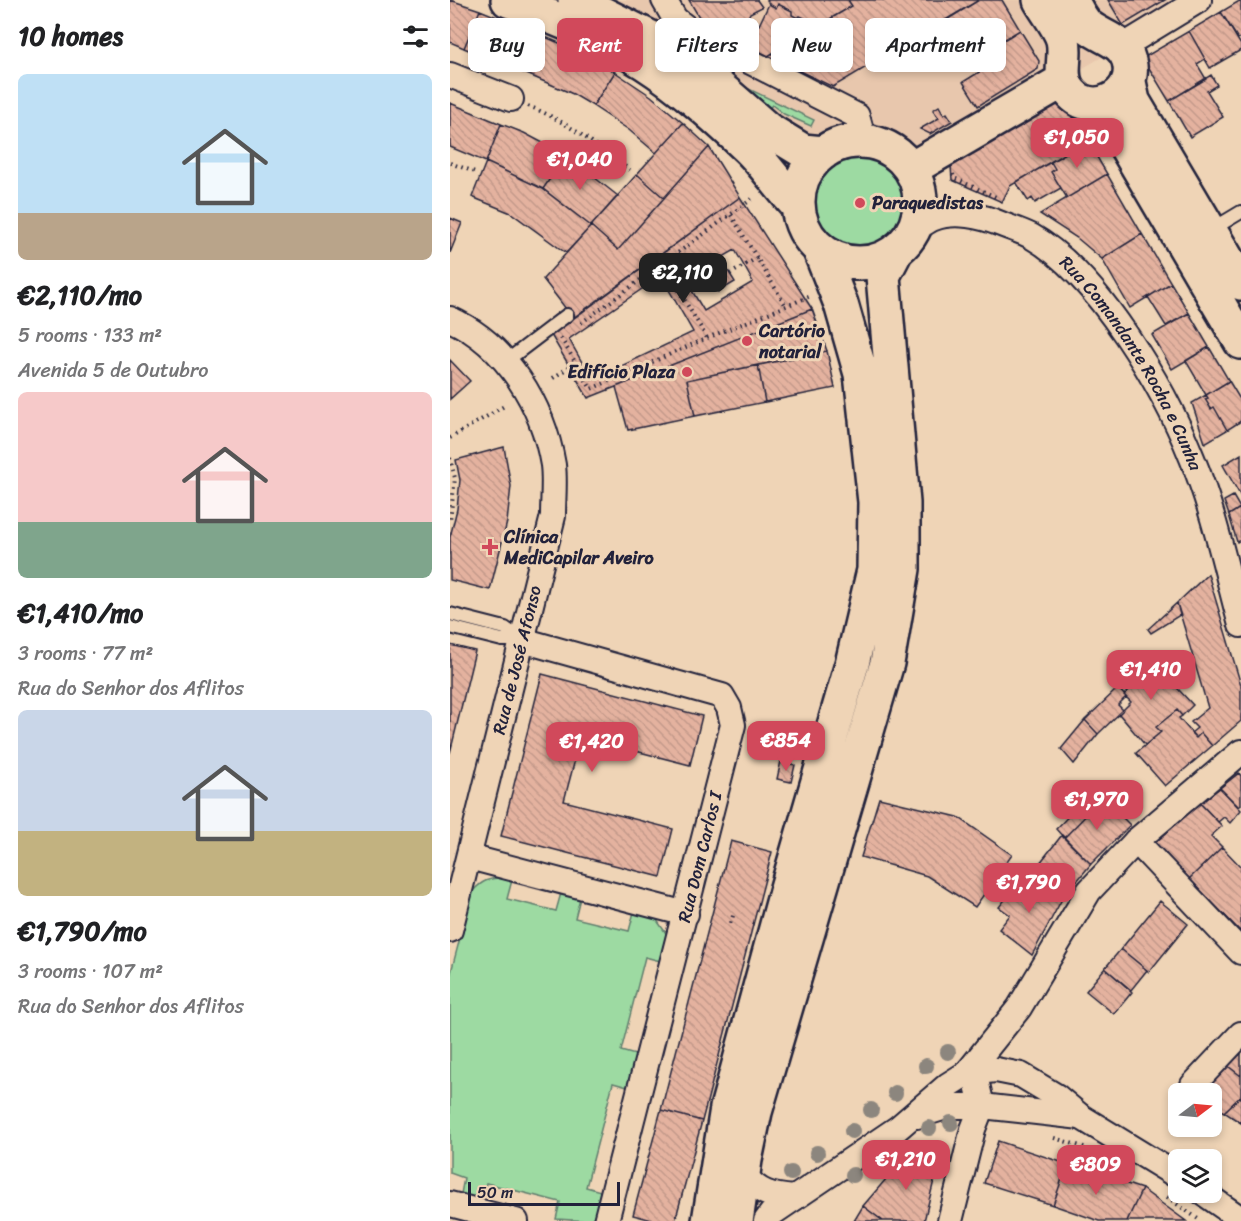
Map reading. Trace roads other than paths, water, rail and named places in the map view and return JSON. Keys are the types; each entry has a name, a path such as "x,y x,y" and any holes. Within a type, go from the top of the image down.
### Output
{"main road":[{"path":"507,0 555,18 645,63 682,90 748,149 798,206"},
{"path":"575,0 657,41 704,74 767,129 803,151 823,153"},
{"path":"1040,0 1063,39 1063,71 1074,96 1092,104 1108,116 1241,342"},
{"path":"1071,0 1086,25 1114,42 1130,64 1129,82 1133,101 1241,283"},
{"path":"911,169 1063,71 1067,52 1075,43 1084,38 1096,36 1114,42"},
{"path":"1092,104 1103,104 1114,100 1129,82"},
{"path":"709,1221 727,1108 787,888 852,664 874,570 875,502 861,374 841,304 819,249 808,236 801,222 798,206 801,185 809,167 823,153 850,141 864,141 882,145 899,155 911,169 919,189 921,209 905,241 883,276 903,503 903,569 887,663 755,1112 736,1221"},
{"path":"819,249 836,259 856,264 876,261 905,241"}],"street":[{"path":"664,0 675,19 692,32 857,116 864,141"},
{"path":"1114,42 1199,0"},
{"path":"450,75 511,99"},
{"name":"Rua Comandante Rocha e Cunha","path":"905,241 935,217 960,214 988,218 1031,237 1068,265 1096,293 1163,396 1193,459 1214,525 1241,625"},
{"name":"Rua de José Afonso","path":"450,319 463,325 494,348 528,393 543,424 553,466 553,516 469,857 456,886 450,930"},
{"name":"Rua Dom Carlos I","path":"522,640 722,696 733,725 606,1221"},
{"path":"741,1221 768,1218 912,1117 948,1085 967,1073 1019,1008 1089,891 1136,841 1241,752"},
{"path":"1136,841 1241,952"},
{"path":"469,857 686,914"},
{"path":"1195,1083 1241,1034"},
{"path":"967,1073 996,1070 1021,1075 1056,1096 1168,1184"},
{"path":"950,1221 973,1129 982,1106 976,1080 967,1073"},
{"path":"912,1117 949,1106 982,1106 1081,1117"},
{"path":"743,1174 755,1188 775,1197 794,1198"},
{"path":"1218,1203 1241,1219"},
{"path":"450,1204 516,1221"}],"lane":[{"path":"1210,231 1241,212"},
{"path":"505,362 567,315"},
{"path":"450,614 505,628 522,640"},
{"path":"450,627 502,640 522,640"}],"place":[{"name":"Paraquedistas","path":"860,203"},
{"name":"Cartório notarial","path":"747,341"},
{"name":"Edifício Plaza","path":"687,372"},
{"name":"Clínica MediCapilar Aveiro","path":"490,547"}]}
